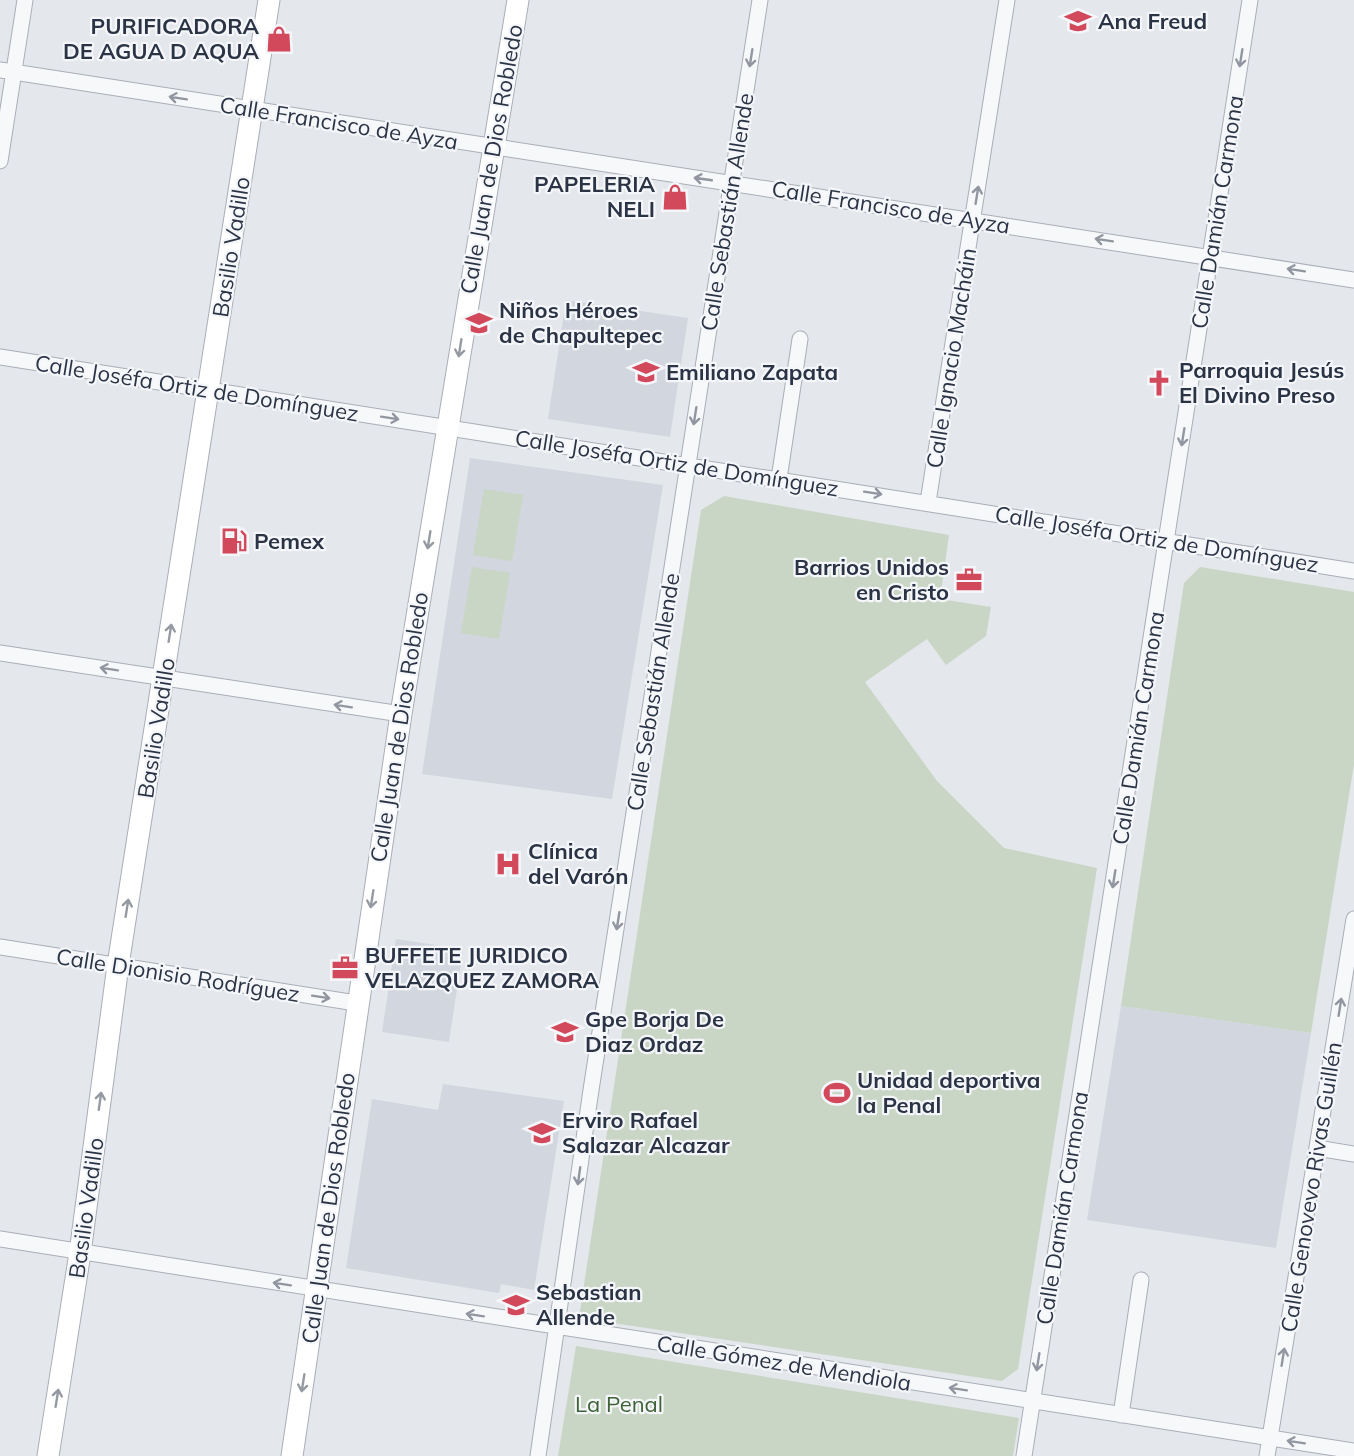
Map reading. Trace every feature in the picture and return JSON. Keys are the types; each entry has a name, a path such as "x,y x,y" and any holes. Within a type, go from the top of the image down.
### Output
{"street":[{"path":"0,161 7,71 25,0"},
{"name":"Basilio Vadillo","path":"48,1456 80,1252 118,965 269,0"},
{"name":"Calle Juan de Dios Robledo","path":"292,1456 318,1290 356,1003 400,714 518,0"},
{"name":"Calle Sebastián Allende","path":"538,1456 687,464 760,0"},
{"name":"Calle Ignacio Macháin","path":"928,502 1007,0"},
{"name":"Calle Damián Carmona","path":"1024,1456 1250,0"},
{"name":"Calle Francisco de Ayza","path":"7,71 1354,280"},
{"path":"778,479 800,339"},
{"name":"Calle Joséfa Ortiz de Domínguez","path":"0,357 1354,571"},
{"path":"0,652 400,714"},
{"name":"Calle Genovevo Rivas Guillén","path":"1267,1456 1317,1148 1351,957 1354,919"},
{"name":"Calle Dionisio Rodríguez","path":"0,946 356,1003"},
{"path":"1317,1148 1354,1154"},
{"name":"Calle Gómez de Mendiola","path":"0,1239 1354,1451"},
{"path":"1121,1415 1141,1280"}],"shaded area":[{"path":"566,300 688,318 670,437 548,419"},
{"path":"470,458 663,485 612,799 422,774"},
{"path":"396,939 463,949 449,1042 382,1032"},
{"path":"1121,1006 1311,1033 1276,1248 1087,1220"},
{"path":"443,1084 564,1101 534,1290 501,1284 499,1293 346,1268 372,1099 438,1110"}],"green space":[{"path":"484,489 523,495 512,561 473,555"},
{"name":"Unidad deportiva la Penal","path":"724,496 949,535 940,599 991,607 986,636 946,665 927,639 865,682 937,781 1004,848 1097,868 1018,1369 1002,1381 579,1318 701,510"},
{"path":"472,567 510,573 499,639 461,633"},
{"path":"1200,567 1354,592 1354,764 1311,1033 1121,1006 1184,583"},
{"name":"La Penal","path":"576,1346 1019,1418 1013,1456 558,1456"}],"place":[{"name":"Ana Freud","path":"1078,21"},
{"name":"PURIFICADORA DE AGUA D AQUA","path":"279,39"},
{"name":"PAPELERIA NELI","path":"675,197"},
{"name":"Niños Héroes de Chapultepec","path":"479,323"},
{"name":"Emiliano Zapata","path":"646,372"},
{"name":"Parroquia Jesús El Divino Preso","path":"1159,383"},
{"name":"Pemex","path":"234,541"},
{"name":"Barrios Unidos en Cristo","path":"969,580"},
{"name":"Clínica del Varón","path":"508,864"},
{"name":"BUFFETE JURIDICO VELAZQUEZ ZAMORA","path":"345,968"},
{"name":"Gpe Borja De Diaz Ordaz","path":"565,1032"},
{"name":"Unidad deportiva la Penal","path":"837,1093"},
{"name":"Erviro Rafael Salazar Alcazar","path":"542,1133"},
{"name":"Sebastian Allende","path":"516,1305"}]}
